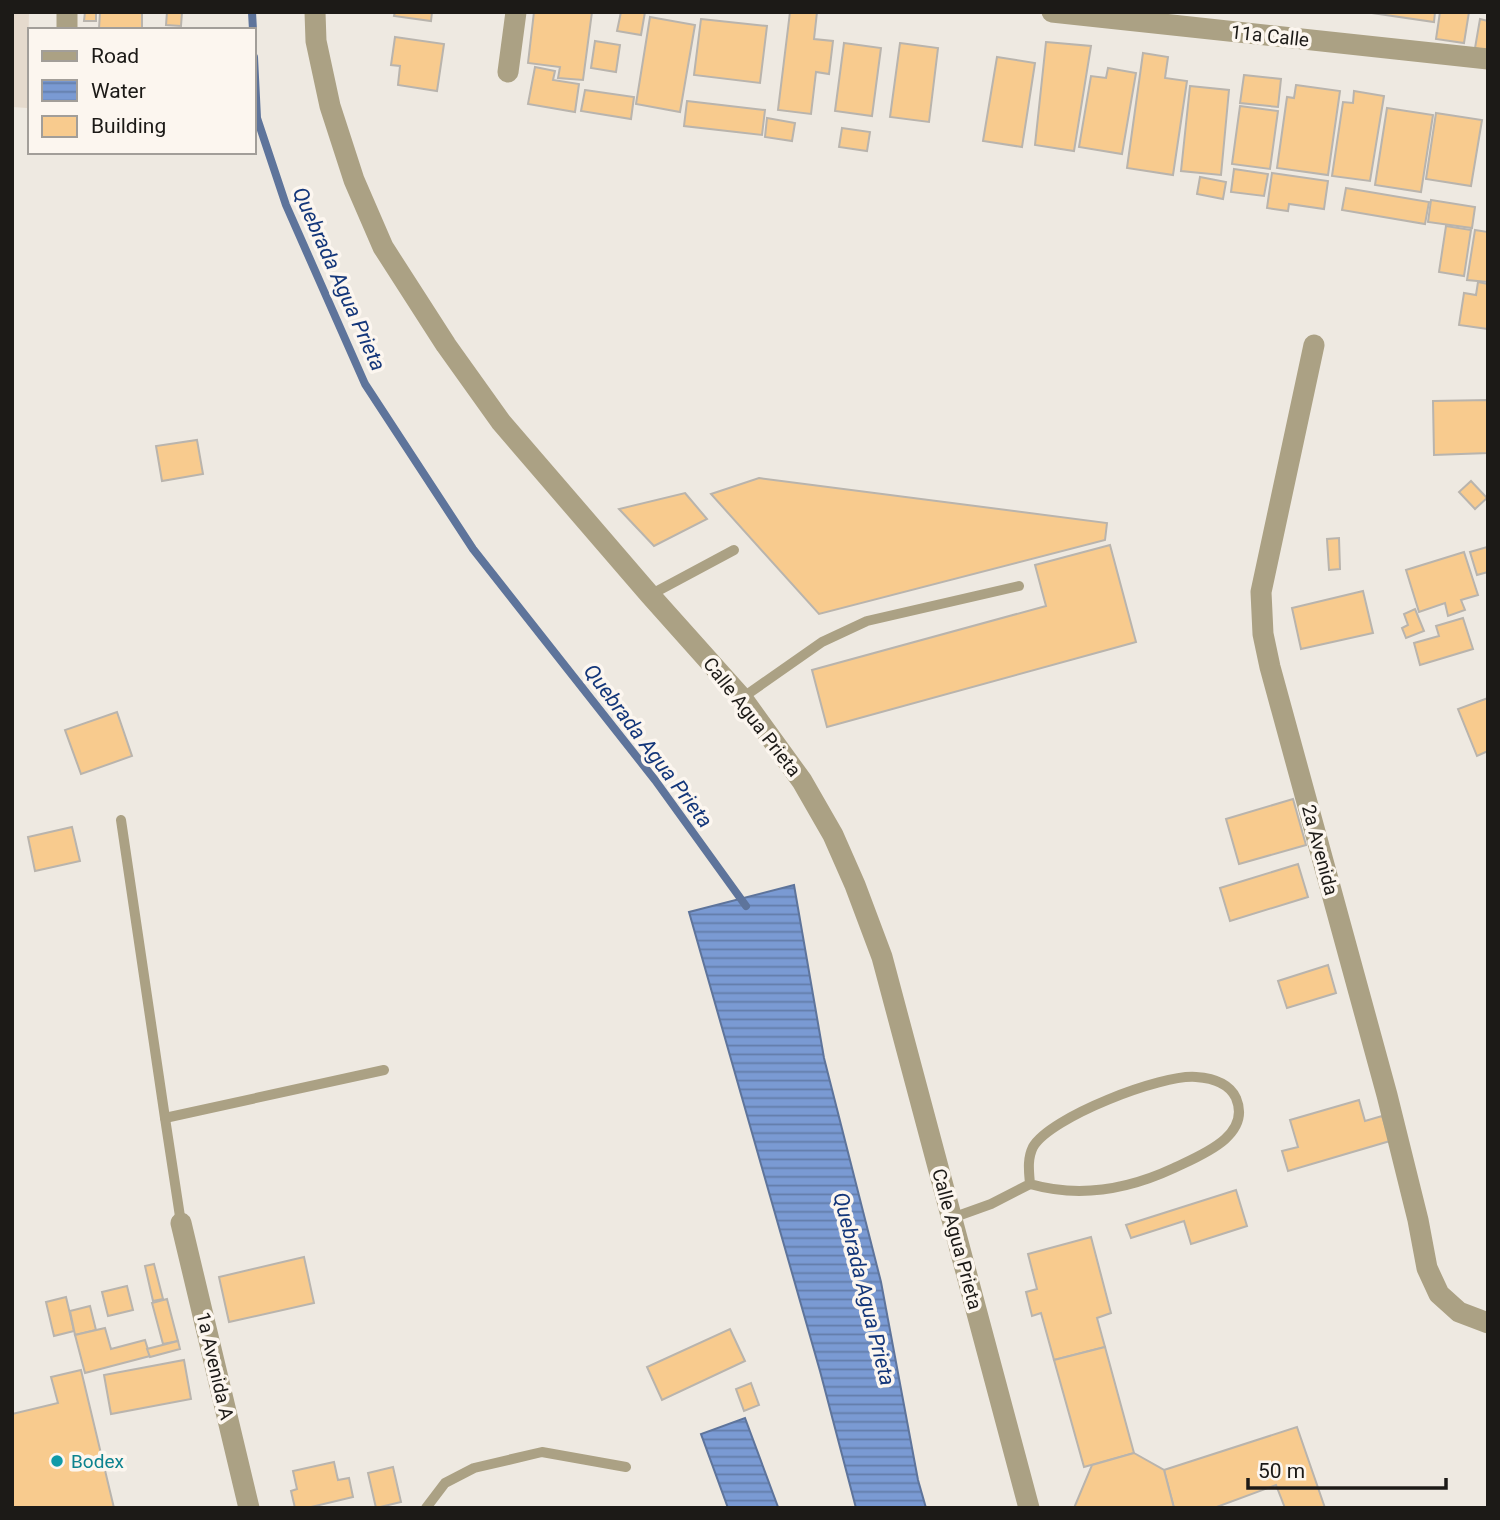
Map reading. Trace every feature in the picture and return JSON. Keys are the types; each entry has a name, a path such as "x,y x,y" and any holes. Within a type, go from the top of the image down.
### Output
{"street":[{"name":"Calle Agua Prieta","path":"315,12 316,41 330,106 354,180 383,247 446,345 501,422 742,698 802,781 833,835 882,957 1029,1508"},
{"path":"508,72 516,12"},
{"name":"11a Calle","path":"1052,12 1488,59"},
{"name":"2a Avenida","path":"1314,345 1261,592 1263,634 1387,1095 1427,1268 1438,1294 1459,1312 1488,1323"},
{"name":"1a Avenida A","path":"181,1223 249,1508"}],"lane":[{"path":"650,595 734,550"},
{"path":"742,698 822,642 867,621 1019,586"},
{"path":"121,820 181,1223"},
{"path":"165,1118 384,1070"},
{"path":"952,1218 991,1204 1030,1184 1051,1190 1080,1192 1113,1189 1168,1171 1223,1142 1238,1125 1239,1106 1234,1093 1216,1080 1193,1076 1134,1090 1100,1103 1054,1128 1034,1147 1028,1166 1030,1184"},
{"path":"426,1508 445,1483 474,1468 542,1452 626,1467"}],"shaded area":[{"path":"12,12 29,12 27,108 12,107"}],"water":[{"path":"794,885 824,1058 881,1282 918,1480 926,1508 856,1508 820,1371 689,912"},
{"path":"745,1418 777,1508 728,1508 701,1434"}],"building":[{"path":"85,12 96,12 96,21 84,21"},
{"path":"100,12 142,12 142,28 99,28"},
{"path":"167,12 182,12 181,26 166,25"},
{"path":"395,12 432,12 431,21 394,16"},
{"path":"534,12 592,12 583,80 558,78 560,67 528,63"},
{"path":"621,12 645,12 641,35 617,31"},
{"path":"790,12 817,12 814,39 833,41 829,74 816,72 811,114 778,110"},
{"path":"1365,12 1435,12 1434,22"},
{"path":"1440,12 1469,12 1464,43 1436,39"},
{"path":"650,17 695,25 680,112 636,104"},
{"path":"701,19 767,26 760,83 694,75"},
{"path":"1480,19 1488,21 1488,51 1475,48"},
{"path":"395,37 444,44 437,91 398,85 400,66 391,65"},
{"path":"595,41 620,45 616,72 591,68"},
{"path":"1046,42 1091,46 1074,151 1035,145"},
{"path":"844,43 881,48 872,116 835,111"},
{"path":"900,43 938,48 929,122 890,117"},
{"path":"1143,53 1168,57 1165,78 1187,81 1173,175 1127,168"},
{"path":"997,57 1035,63 1022,147 983,141"},
{"path":"535,67 555,71 553,80 579,84 575,112 528,104"},
{"path":"1108,68 1136,73 1122,154 1079,147 1091,76 1106,78"},
{"path":"1244,75 1281,79 1278,107 1240,103"},
{"path":"1296,85 1340,91 1328,175 1277,168 1287,97 1294,98"},
{"path":"1190,86 1229,90 1221,175 1181,171"},
{"path":"585,90 634,97 631,119 581,111"},
{"path":"1354,91 1384,96 1370,181 1332,176 1343,102 1353,103"},
{"path":"687,101 765,110 762,135 684,126"},
{"path":"1240,106 1278,111 1270,169 1232,164"},
{"path":"1387,108 1433,115 1421,192 1375,185"},
{"path":"1436,113 1482,120 1471,186 1426,179"},
{"path":"767,118 795,123 792,141 765,137"},
{"path":"842,128 870,132 867,151 839,147"},
{"path":"1234,169 1268,174 1264,196 1231,192"},
{"path":"1272,173 1328,181 1324,209 1289,204 1288,211 1267,208"},
{"path":"1200,177 1226,182 1223,199 1197,194"},
{"path":"1346,188 1429,202 1425,224 1342,210"},
{"path":"1431,200 1475,207 1472,228 1428,222"},
{"path":"1446,226 1471,230 1464,276 1439,272"},
{"path":"1475,230 1488,232 1488,282 1467,280"},
{"path":"1478,282 1488,284 1488,329 1459,325 1464,293 1476,295"},
{"path":"1488,400 1488,453 1434,455 1433,401"},
{"path":"197,440 203,474 162,481 156,446"},
{"path":"759,478 1107,523 1105,540 819,614 711,494"},
{"path":"1471,481 1487,498 1475,509 1459,492"},
{"path":"685,493 707,519 654,546 619,509"},
{"path":"1339,538 1340,569 1329,570 1327,539"},
{"path":"1110,545 1136,642 827,727 812,670 1046,606 1035,565"},
{"path":"1487,547 1488,572 1477,575 1470,552"},
{"path":"1464,552 1478,595 1461,600 1465,610 1448,616 1445,603 1419,612 1406,570"},
{"path":"1363,591 1373,633 1301,649 1292,608"},
{"path":"1415,609 1424,631 1406,638 1402,628 1408,625 1404,614"},
{"path":"1463,618 1473,649 1420,665 1414,643 1439,636 1436,626"},
{"path":"1488,698 1488,751 1477,756 1458,709"},
{"path":"117,712 132,756 81,774 65,730"},
{"path":"1293,799 1306,845 1239,864 1226,819"},
{"path":"72,827 80,861 35,871 28,837"},
{"path":"1298,864 1308,897 1230,921 1220,888"},
{"path":"1328,965 1336,993 1287,1008 1278,981"},
{"path":"1359,1100 1365,1121 1382,1116 1390,1141 1288,1171 1282,1151 1298,1147 1290,1120"},
{"path":"1236,1190 1247,1226 1191,1244 1184,1221 1131,1238 1126,1225"},
{"path":"1091,1237 1111,1313 1097,1318 1105,1347 1054,1360 1041,1313 1032,1316 1026,1292 1037,1289 1028,1254"},
{"path":"304,1257 314,1303 229,1322 219,1277"},
{"path":"154,1264 163,1299 153,1301 145,1266"},
{"path":"127,1286 133,1310 108,1316 102,1292"},
{"path":"66,1297 74,1331 54,1336 46,1302"},
{"path":"167,1299 178,1341 163,1344 152,1303"},
{"path":"90,1306 96,1330 75,1335 70,1311"},
{"path":"105,1328 111,1349 145,1340 150,1356 85,1373 75,1335"},
{"path":"730,1329 745,1361 662,1400 647,1367"},
{"path":"178,1341 180,1349 150,1357 147,1349"},
{"path":"1105,1347 1134,1453 1084,1467 1054,1360"},
{"path":"184,1360 191,1399 111,1414 104,1375"},
{"name":"Bodex","path":"81,1370 114,1508 12,1508 12,1414 58,1403 51,1377"},
{"path":"751,1383 759,1405 744,1411 736,1389"},
{"path":"1297,1427 1325,1508 1285,1508 1276,1485 1214,1508 1174,1508 1164,1470"},
{"path":"1134,1453 1164,1470 1174,1508 1074,1508 1092,1465"},
{"path":"334,1462 338,1480 349,1478 353,1497 307,1508 295,1508 291,1491 297,1489 293,1471"},
{"path":"393,1467 401,1502 376,1508 368,1473"}],"waterway":[{"name":"Quebrada Agua Prieta","path":"252,12 253,28"},
{"name":"Quebrada Agua Prieta","path":"256,98 257,118 286,205 365,384 473,549 655,780 746,906"}],"place":[{"name":"Bodex","path":"57,1461"}]}
